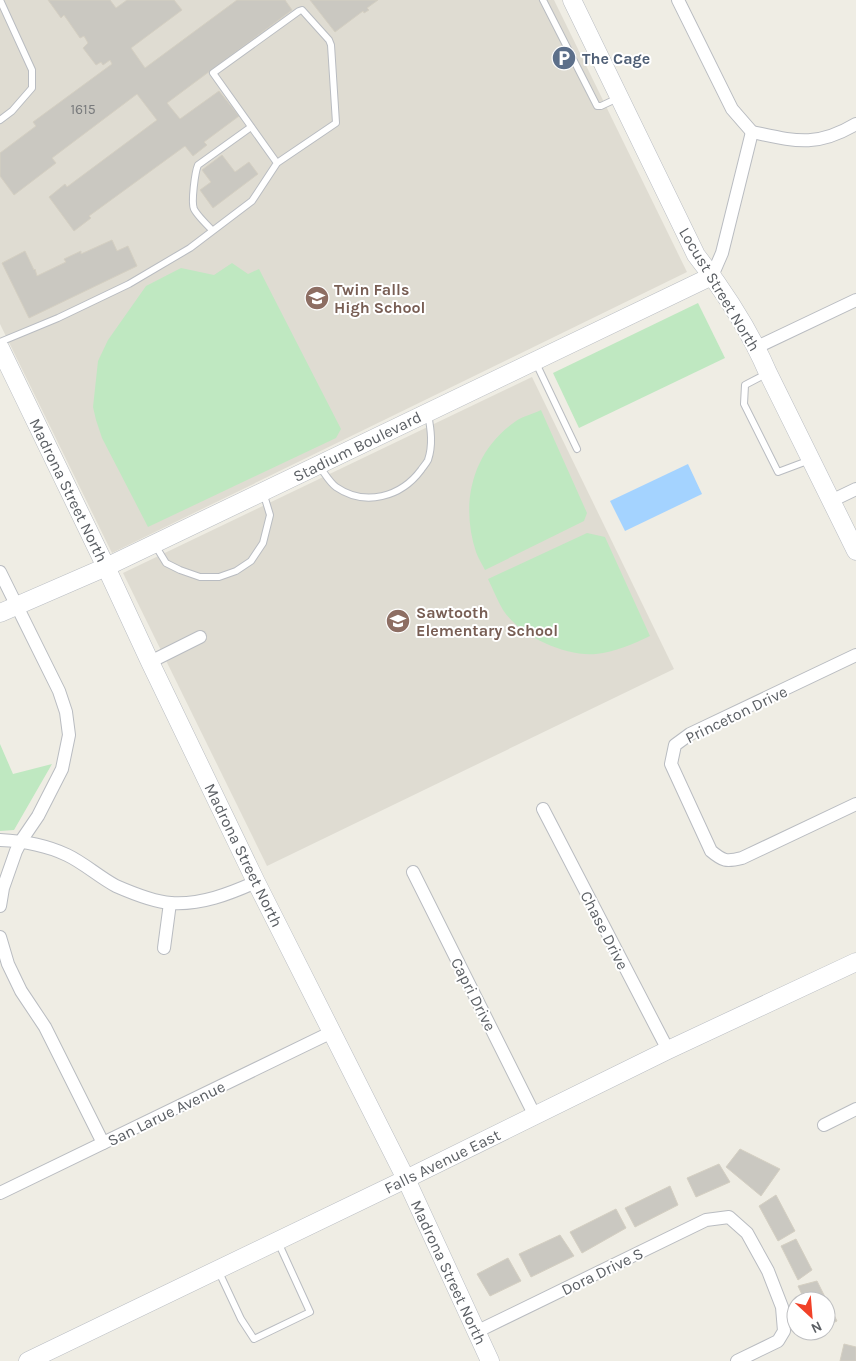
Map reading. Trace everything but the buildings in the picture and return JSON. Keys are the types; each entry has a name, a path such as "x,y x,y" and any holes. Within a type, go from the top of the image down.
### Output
{"street":[{"name":"Locust Street North","path":"572,0 696,255 712,276 757,347 856,551"},
{"path":"678,0 732,109 752,132 793,141 813,141 830,137 856,124"},
{"path":"712,276 722,254 752,132"},
{"name":"Stadium Boulevard","path":"0,613 106,567 712,276"},
{"path":"757,347 856,300"},
{"name":"Madrona Street North","path":"0,348 256,882 406,1179 490,1361"},
{"path":"831,501 856,489"},
{"path":"0,572 59,692 66,712 69,735 62,769 38,816 21,841 3,888 0,906"},
{"path":"150,662 200,637"},
{"name":"Princeton Drive","path":"856,655 690,734 675,745 671,764 712,851 721,859 730,861 742,858 856,804"},
{"name":"Chase Drive","path":"542,809 668,1050"},
{"path":"0,840 21,841 52,849 68,856 116,885 141,896 170,903 218,898 256,882"},
{"name":"Capri Drive","path":"413,872 535,1116"},
{"path":"164,948 170,903"},
{"path":"0,937 8,964 22,991 45,1027 103,1143"},
{"name":"Falls Avenue East","path":"28,1361 406,1179 668,1050 856,962"},
{"name":"San Larue Avenue","path":"0,1194 332,1032"},
{"path":"824,1125 856,1109"},
{"name":"Dora Drive S","path":"476,1332 706,1220 729,1218 747,1233 768,1271 782,1307 784,1331 778,1341 736,1361"}],"lane":[{"path":"0,0 32,70 32,88 12,111 0,120"},
{"path":"544,0 597,106 601,106 619,97"},
{"path":"0,342 58,318 129,284 190,248 252,201 277,164 336,123 331,45 329,40 302,10 212,73 277,164"},
{"path":"212,230 194,209 195,180 198,165 252,127"},
{"path":"535,360 577,449"},
{"path":"768,373 745,384 744,404 778,472 811,460"},
{"path":"318,465 334,486 349,494 374,498 398,491 414,480 427,461 432,436 428,412"},
{"path":"154,544 166,563 200,577 219,577 236,571 251,562 263,543 270,514 263,492"},
{"path":"218,1269 241,1319 254,1339 310,1312 278,1240"}],"shaded area":[{"name":"Twin Falls High School","path":"0,0 554,0 687,272 112,553 0,324"},
{"name":"Sawtooth Elementary School","path":"532,377 674,669 267,866 123,573"}],"green space":[{"path":"232,263 248,274 259,269 341,429 336,438 148,527 102,438 96,420 93,407 98,361 108,340 146,286 181,268 214,275"},
{"path":"698,303 725,358 579,428 553,373"},
{"path":"541,410 587,513 584,521 485,570 477,554 471,534 469,515 474,479 489,447 501,433 519,419"},
{"path":"587,533 605,537 650,636 617,650 596,654 571,652 557,648 544,643 520,628 503,610 488,579"},
{"path":"0,744 13,774 52,764 14,830 0,831"}],"water":[{"path":"688,464 702,494 625,531 610,501"}],"place":[{"name":"The Cage","path":"564,58"},
{"name":"Twin Falls High School","path":"317,298"},
{"name":"Sawtooth Elementary School","path":"398,621"}]}
